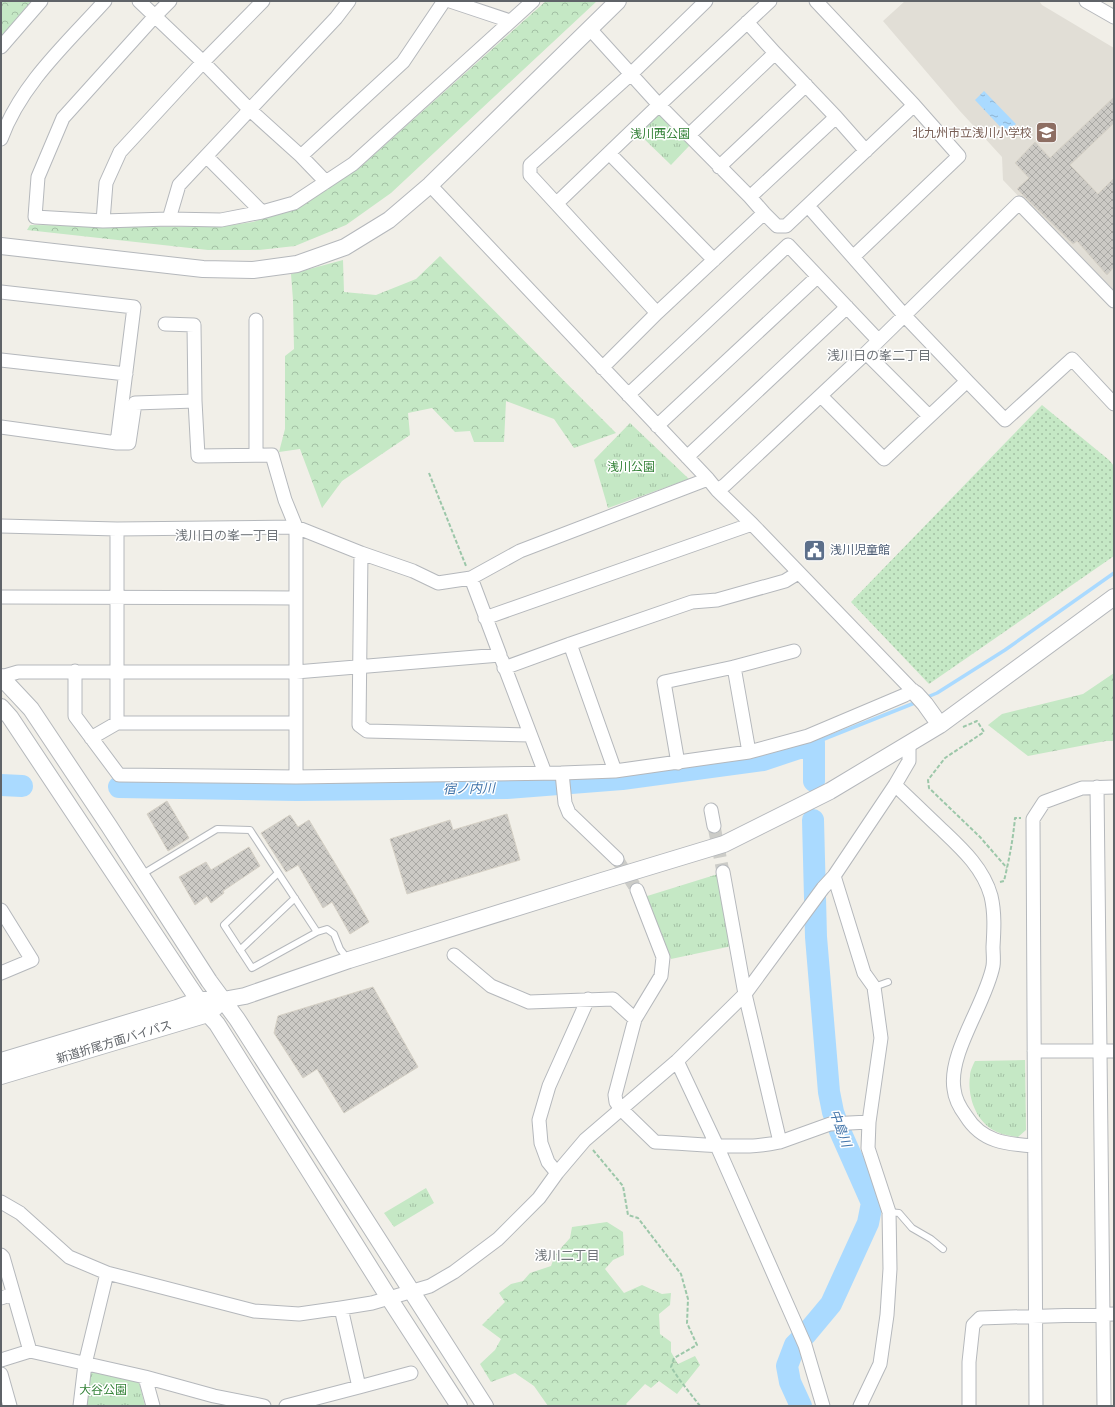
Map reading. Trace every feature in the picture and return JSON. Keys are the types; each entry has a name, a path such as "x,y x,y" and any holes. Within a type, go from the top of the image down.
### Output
{"street":[{"path":"1,47 41,1"},
{"path":"1,139 11,115 39,73 105,1"},
{"path":"140,1 249,109 326,182"},
{"path":"170,1 63,118 38,177 35,217 103,220 221,220 262,212 294,203 352,164 533,1"},
{"path":"103,220 106,183 120,152 203,62 263,1"},
{"path":"169,219 179,185 336,18 349,1"},
{"path":"300,156 403,62 444,1"},
{"path":"450,1 510,21"},
{"path":"1,246 203,269 253,270 297,264 345,247 389,220 430,185 618,1"},
{"path":"657,313 530,175 530,165 632,73 706,1"},
{"path":"816,1 914,105 959,156 853,257"},
{"path":"1086,1 1114,17"},
{"path":"557,203 768,2"},
{"path":"747,22 866,151"},
{"path":"590,28 632,73 659,105 777,226 786,226 914,105"},
{"path":"689,135 775,53"},
{"path":"719,167 806,85"},
{"path":"750,197 836,117"},
{"path":"609,153 714,260"},
{"path":"206,156 262,212"},
{"path":"430,185 717,490 752,524 918,696 940,725"},
{"path":"717,490 821,396 1019,203 1114,301"},
{"path":"808,206 904,315 1005,420 1072,359 1114,404"},
{"path":"602,368 657,313 764,213"},
{"path":"628,395 788,245 878,340"},
{"path":"657,426 817,277"},
{"path":"1,292 134,307 116,443"},
{"path":"687,457 848,307"},
{"path":"256,320 256,454"},
{"path":"165,324 201,325 195,401 198,456 256,454 272,455 285,500 296,527 296,777"},
{"path":"866,353 929,416"},
{"path":"1,360 126,374"},
{"path":"821,396 884,459 967,381"},
{"path":"1,427 116,443 129,443 135,403 195,401"},
{"path":"1,526 117,528 296,527 361,553 413,571 438,583 471,578 520,551 708,479"},
{"path":"485,618 752,524"},
{"path":"117,528 117,723"},
{"path":"361,553 359,725 367,731 530,734"},
{"path":"504,668 692,602 718,600 785,581 798,573"},
{"path":"471,578 504,668 545,772"},
{"path":"1,597 295,598"},
{"path":"1,1061 199,1000 223,1000 245,996 349,960 724,844 830,791 940,725 1114,597"},
{"path":"570,644 615,771"},
{"path":"678,763 664,682 734,667 794,651"},
{"path":"485,1406 237,1019 209,981 141,874 31,709 1,677 18,672 75,671 296,672 500,655"},
{"path":"734,667 749,752"},
{"path":"75,671 75,716 119,775 296,777 545,772 562,777 678,763 749,752 808,736 877,707 918,696"},
{"path":"1,707 10,717 208,1014 217,1024 389,1298 459,1406"},
{"path":"91,738 117,723 295,723"},
{"path":"1,1202 20,1213 69,1257 107,1273 254,1311 299,1314 372,1303 430,1286 454,1272 498,1239 539,1198 557,1173 585,1140 620,1108 677,1061 745,994 823,888 834,876 895,786 909,761 909,744"},
{"path":"562,777 565,803 569,813 617,859"},
{"path":"895,786 968,854 982,874 991,896 994,920 993,966 953,1072 954,1089 959,1106 970,1123 985,1137 1006,1144 1034,1146"},
{"path":"1097,787 1100,1052 1108,1314 1104,1406"},
{"path":"1036,1406 1033,819 1044,802 1082,788 1114,787"},
{"path":"711,810 714,826"},
{"path":"723,872 745,994 780,1142"},
{"path":"834,876 864,974 874,987 881,1038 869,1122 868,1148 889,1212 890,1268 887,1315 880,1364 860,1406"},
{"path":"637,890 663,957 661,976 635,1019 615,1095 616,1102 620,1108 654,1142 718,1146 752,1146 780,1142 830,1124 869,1122"},
{"path":"1,910 32,960 1,973"},
{"path":"454,955 491,986 529,1002 613,999 635,1019"},
{"path":"557,1173 548,1162 541,1143 539,1120 548,1086 588,999"},
{"name":"新道折尾方面バイパス","path":"1,1076 208,1014 223,1000"},
{"path":"1034,1051 1114,1051"},
{"path":"677,1061 718,1146 805,1345 824,1406"},
{"path":"1,1256 3,1257 7,1296 30,1351"},
{"path":"80,1406 85,1364 107,1273"},
{"path":"341,1308 359,1387"},
{"path":"969,1406 969,1362 973,1325 980,1318 1108,1314"},
{"path":"1,1360 30,1351 145,1377 216,1401 264,1406"},
{"path":"286,1406 411,1373"},
{"path":"1,1374 10,1406"},
{"path":"145,1377 153,1406"}],"lane":[{"path":"141,874 217,829 250,830 317,932"},
{"path":"278,873 224,925 252,968 317,932 328,929 334,934 340,949 349,960"},
{"path":"240,950 295,898"},
{"path":"874,987 888,982"},
{"path":"889,1212 899,1213 912,1228 931,1239 943,1249"}],"path":[{"path":"429,473 471,578"},
{"path":"958,729 977,721 984,732 945,758 928,780 929,788 980,837 1007,868"},
{"path":"995,884 1004,881 1013,842 1015,818 1033,819"},
{"path":"585,1140 623,1186 628,1215 638,1218 681,1274 688,1299 687,1324 697,1345 674,1358 671,1367 678,1379 700,1406"}],"shaded area":[{"name":"北九州市立浅川小学校","path":"905,1 1039,1 1042,5 1114,48 1114,291 1107,290 1003,180 1002,157 959,110 883,21"}],"green space":[{"path":"1,1 34,1 1,39"},
{"path":"546,1 597,1 391,193 346,225 295,246 259,250 208,250 27,230 30,225 218,227 253,222 305,203 358,169"},
{"name":"浅川西公園","path":"660,113 690,145 671,165 638,133"},
{"path":"440,256 616,433 574,448 554,419 506,401 504,442 474,442 470,431 455,432 432,408 408,413 410,435 342,481 322,508 300,449 279,452 285,429 285,356 294,349 291,274 343,260 344,292 376,295 416,279"},
{"path":"1042,405 1109,460 1114,466 1114,556 929,684 851,602"},
{"name":"浅川公園","path":"630,423 689,479 608,508 594,460"},
{"path":"1114,673 1114,741 1106,741 1028,756 988,725 1002,714 1083,694"},
{"path":"718,874 732,946 671,959 644,897"},
{"path":"1025,1060 1026,1130 1018,1137 1002,1134 990,1128 978,1116 974,1108 969,1084 971,1070 975,1061"},
{"path":"426,1188 434,1203 394,1227 384,1213"},
{"path":"607,1222 623,1232 624,1255 613,1260 605,1269 624,1293 642,1285 662,1294 671,1293 670,1305 659,1314 660,1334 671,1342 671,1352 678,1364 695,1356 700,1365 677,1394 659,1381 651,1388 645,1384 626,1404 628,1406 548,1406 534,1386 515,1373 491,1382 480,1364 495,1350 501,1339 482,1325 505,1302 499,1293 511,1284 523,1281 530,1273 551,1266 555,1255 570,1238 572,1227"},
{"name":"大谷公園","path":"90,1371 139,1382 145,1406 87,1406"}],"water":[{"path":"984,91 1016,124 1006,133 975,100"}],"building":[{"path":"1114,97 1114,123 1070,165 1098,194 1114,178 1114,267 1107,275 1077,241 1073,244 1017,189 1029,178 1015,163 1035,142 1050,158"},
{"path":"167,801 189,838 168,851 147,814"},
{"path":"507,814 520,860 407,894 390,839 450,820 453,830"},
{"path":"290,815 298,827 309,820 369,922 350,934 332,902 323,908 298,865 286,872 261,833"},
{"path":"249,847 260,866 223,891 224,893 211,903 207,896 195,905 179,877 206,862 211,870"},
{"path":"373,987 418,1067 344,1113 317,1069 303,1078 274,1033 278,1016"}],"waterway":[{"path":"925,698 937,693 1005,650 1114,573"},
{"path":"814,743 917,702"},
{"name":"宿ノ内川","path":"119,787 296,790 507,788 622,779 763,760 814,743 814,781"},
{"name":"宿ノ内川","path":"1,785 22,786"},
{"name":"中島川","path":"801,1406 790,1382 787,1366 795,1345 831,1304 868,1223 872,1203 840,1131 833,1112 829,1092 816,937 813,820"}],"tunnel":[{"path":"714,826 723,872"},
{"path":"617,859 637,890"}],"place":[{"name":"北九州市立浅川小学校","path":"1047,133"},
{"name":"浅川児童館","path":"814,550"}],"district":[{"name":"浅川日の峯二丁目","path":"879,355"},
{"name":"浅川日の峯一丁目","path":"227,535"},
{"name":"浅川二丁目","path":"567,1255"}]}
